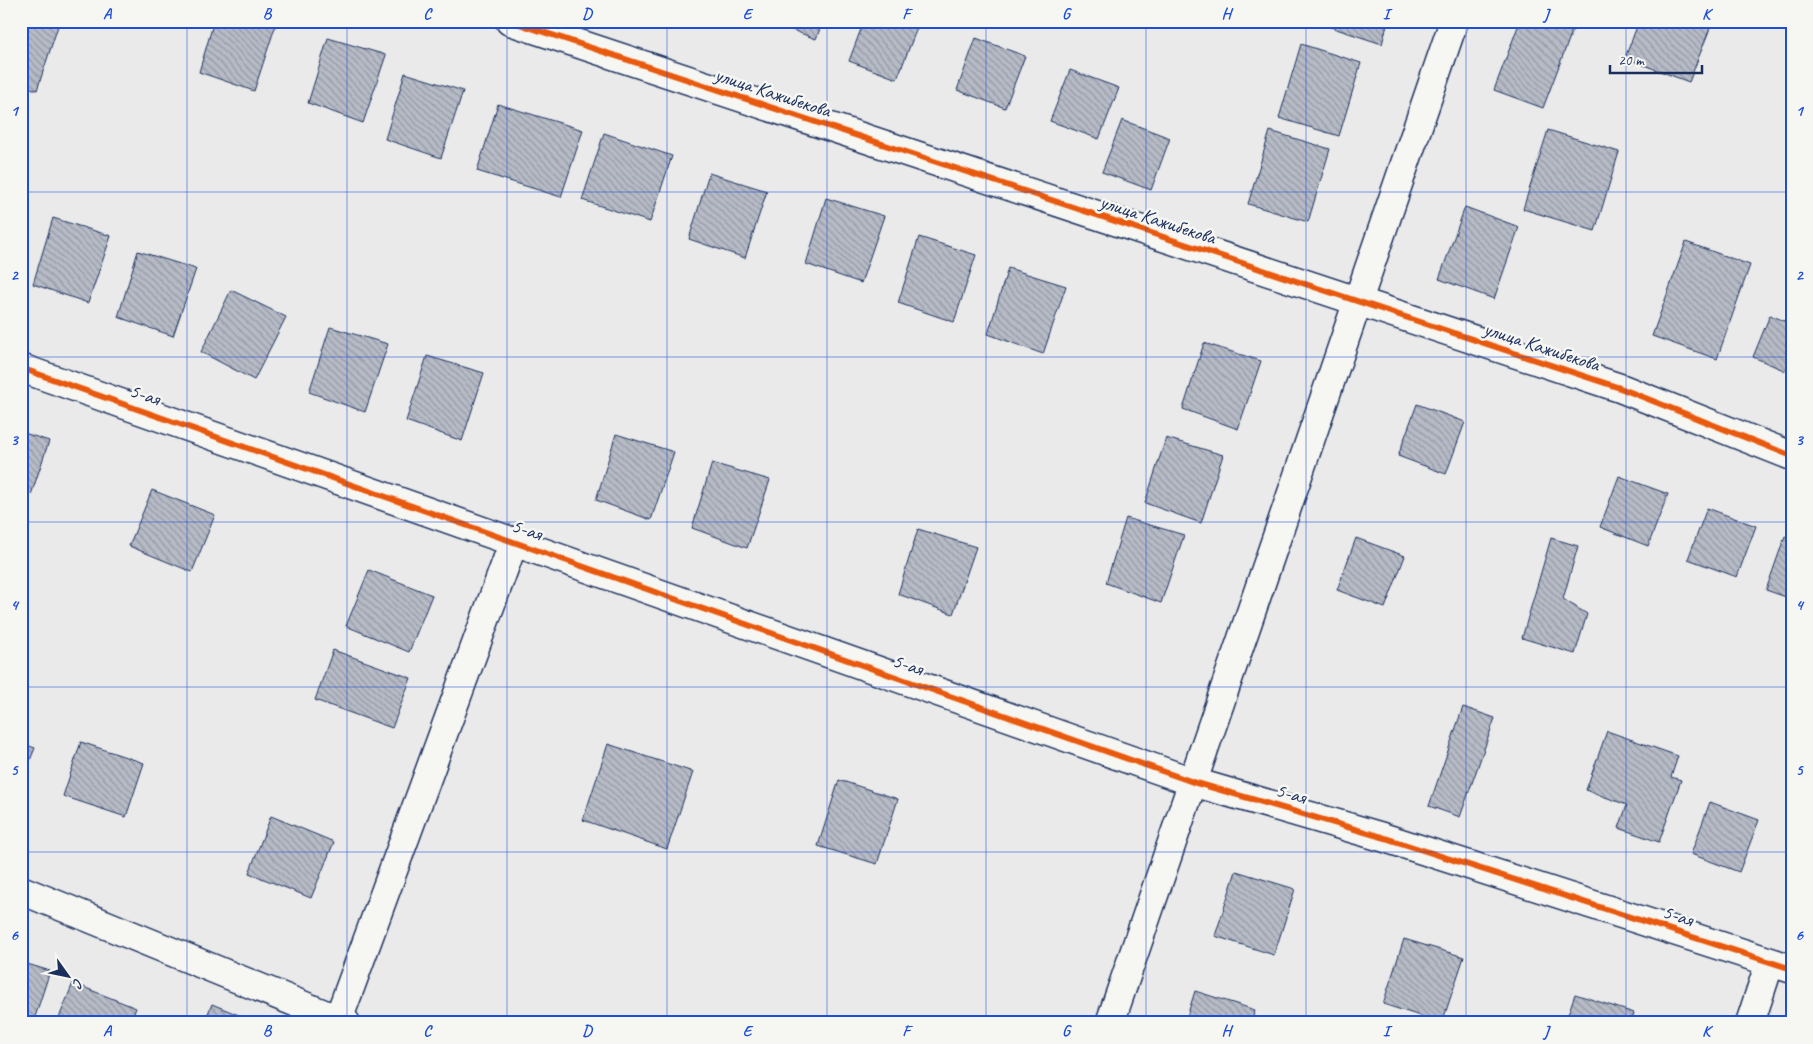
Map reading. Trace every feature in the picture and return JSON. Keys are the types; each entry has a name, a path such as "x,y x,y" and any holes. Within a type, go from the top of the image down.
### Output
{"street":[{"name":"улица Кажибекова","path":"510,21 1620,388 1792,456"},
{"path":"1110,1023 1454,21"},
{"name":"5-ая","path":"21,368 1193,782 1382,837 1781,965"},
{"path":"21,890 341,1022 514,542"},
{"path":"1750,1023 1781,965"}],"building":[{"path":"21,21 59,23 37,90 21,85"},
{"path":"214,21 269,21 276,24 254,91 199,72"},
{"path":"768,21 823,21 816,39"},
{"path":"864,21 899,21 917,28 897,79 849,61"},
{"path":"1312,21 1388,21 1382,44"},
{"path":"1520,21 1576,21 1543,108 1494,90"},
{"path":"1639,21 1707,21 1712,23 1689,82 1625,58"},
{"path":"328,38 386,55 363,123 308,103"},
{"path":"976,38 1025,56 1005,108 957,90"},
{"path":"1301,44 1361,63 1339,136 1279,118"},
{"path":"1070,70 1119,88 1099,139 1050,121"},
{"path":"405,73 463,91 441,158 385,139"},
{"path":"498,104 583,130 561,197 477,171"},
{"path":"1122,120 1170,138 1151,190 1102,172"},
{"path":"1548,130 1619,152 1595,231 1523,209"},
{"path":"1270,131 1330,149 1308,222 1248,204"},
{"path":"604,133 672,156 650,222 582,200"},
{"path":"709,173 767,191 745,258 689,239"},
{"path":"826,198 884,216 861,283 806,264"},
{"path":"1465,207 1519,227 1494,299 1439,279"},
{"path":"53,218 111,236 88,303 33,284"},
{"path":"919,237 976,255 954,322 898,303"},
{"path":"1686,242 1750,265 1717,359 1652,336"},
{"path":"138,251 196,269 173,336 118,317"},
{"path":"1008,268 1066,286 1043,354 988,334"},
{"path":"231,290 286,317 254,380 201,352"},
{"path":"1770,315 1792,324 1792,358 1786,371 1753,357"},
{"path":"330,327 388,344 365,412 309,392"},
{"path":"1204,343 1261,361 1238,429 1183,409"},
{"path":"427,356 484,373 462,441 406,421"},
{"path":"1417,404 1465,422 1446,474 1398,456"},
{"path":"21,432 49,441 31,495 21,492"},
{"path":"616,434 674,452 651,520 596,500"},
{"path":"1166,438 1223,455 1201,523 1145,503"},
{"path":"712,463 770,480 747,548 692,528"},
{"path":"1619,476 1668,494 1648,546 1600,527"},
{"path":"152,490 215,515 192,572 129,546"},
{"path":"1707,508 1756,526 1737,577 1688,559"},
{"path":"1126,518 1184,535 1161,603 1106,583"},
{"path":"918,529 976,547 953,614 898,594"},
{"path":"1785,536 1792,539 1792,599 1766,590"},
{"path":"1356,538 1405,556 1385,608 1337,590"},
{"path":"1551,538 1578,546 1563,599 1587,614 1575,654 1522,638"},
{"path":"369,570 432,595 409,652 346,626"},
{"path":"333,650 411,678 392,728 315,700"},
{"path":"1463,707 1495,718 1460,817 1429,806"},
{"path":"1607,731 1678,756 1671,777 1681,780 1659,842 1619,828 1627,805 1586,790"},
{"path":"81,742 144,763 126,817 63,796"},
{"path":"21,743 35,748 21,782"},
{"path":"608,744 693,772 667,849 583,820"},
{"path":"839,780 898,799 877,864 818,846"},
{"path":"1710,802 1759,820 1739,872 1691,854"},
{"path":"271,816 334,842 311,898 249,873"},
{"path":"1236,871 1295,889 1274,955 1215,936"},
{"path":"1404,939 1464,957 1442,1023 1383,1004"},
{"path":"21,962 50,971 33,1023 21,1021"},
{"path":"73,983 136,1008 130,1023 57,1023"},
{"path":"1195,991 1255,1010 1251,1023 1185,1023"},
{"path":"1575,994 1634,1013 1631,1023 1565,1023"},
{"path":"212,1004 258,1023 204,1023"}],"cycle path":[{"path":"510,21 1620,388 1792,456"},
{"path":"21,368 1193,782 1382,837 1792,969"}]}
